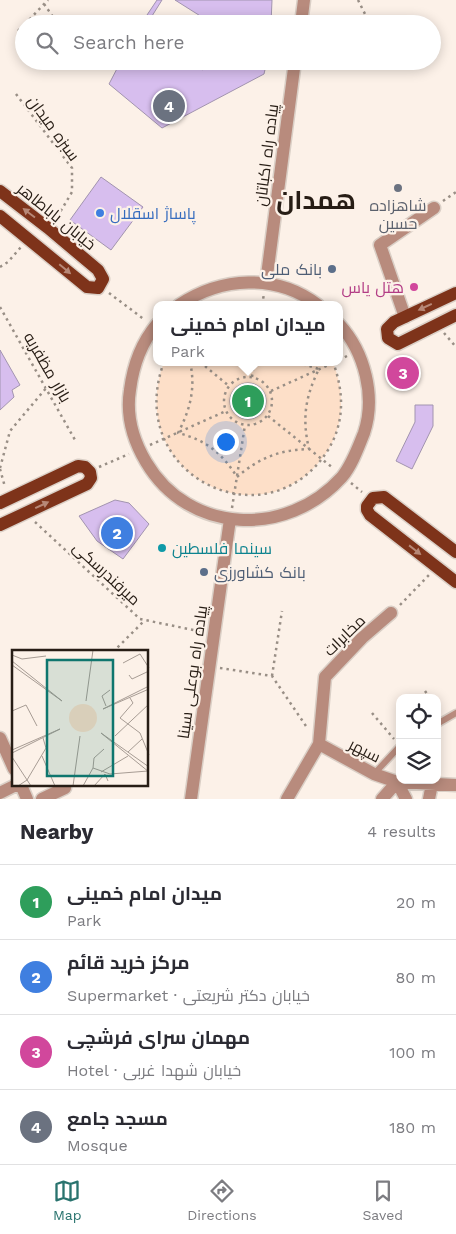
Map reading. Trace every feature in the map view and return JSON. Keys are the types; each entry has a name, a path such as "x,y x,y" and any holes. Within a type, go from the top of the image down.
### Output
{"main road":[{"name":"خیابان باباطاهر","path":"0,191 93,266 102,275 100,286"},
{"path":"0,216 81,282 92,289 100,286"},
{"path":"456,293 400,320 387,329 388,338 398,344 456,315"},
{"path":"0,525 85,485 91,478 90,472 85,467 76,467 5,501"},
{"path":"456,552 392,502 377,496 370,500 367,510 376,520 456,582"}],"street":[{"path":"302,15 304,0"},
{"name":"پیاده راه اکباتان","path":"266,283 294,70"},
{"path":"400,320 380,245 434,208"},
{"path":"184,301 193,295 216,286 241,282 266,283 289,289 311,301"},
{"path":"153,330 141,348 132,373 128,400 131,426 139,450 151,472 167,489 186,504 207,514 230,520 256,520 281,516 312,502 326,493 343,475 357,452 366,427 368,401 366,376 357,351 343,330"},
{"name":"پیاده راه بوعلی سینا","path":"191,799 230,520"},
{"name":"مخابرات","path":"319,744 325,677 362,638 391,613"},
{"path":"0,738 12,765"},
{"path":"286,799 319,744"},
{"name":"سپهر","path":"319,744 374,774 396,782"},
{"path":"382,799 396,783"},
{"path":"398,784 406,799"},
{"path":"429,799 432,784"},
{"name":"سپهر","path":"432,784 456,785"},
{"path":"0,793 14,786"},
{"path":"21,786 27,799"},
{"path":"42,799 65,788"}],"lane":[{"path":"441,722 456,714"},
{"path":"374,774 396,750"}],"path":[{"path":"33,15 48,0"},
{"path":"358,0 366,15"},
{"path":"44,4 52,15"},
{"name":"سبزه میدان","path":"16,94 72,168 72,192 69,200 48,228"},
{"path":"434,208 456,192"},
{"path":"0,267 8,262 29,238"},
{"path":"100,286 129,310 153,323"},
{"name":"بازار مظفریه","path":"0,307 76,440"},
{"path":"437,324 456,347"},
{"path":"162,366 157,379 155,400 157,420 163,440 178,462 200,481 216,489 234,494 264,493 292,484 308,473 322,459 333,442 340,423 341,389 335,366"},
{"path":"178,433 188,414 193,394 190,366"},
{"path":"205,366 229,386"},
{"path":"252,377 253,366"},
{"path":"309,366 318,369"},
{"path":"271,391 325,366"},
{"path":"309,449 304,429 305,408 310,388 318,369"},
{"path":"252,377 263,381 271,391 273,404 268,416 257,424 244,425 233,421 226,411 224,398 229,386 239,378 252,377"},
{"path":"5,501 0,468 10,431 47,387"},
{"path":"90,472 226,411"},
{"path":"268,416 343,475 370,500"},
{"path":"230,520 244,425"},
{"path":"178,433 196,438 213,447 237,477"},
{"path":"237,477 252,464 269,455 289,450 309,449"},
{"name":"میرفندرسکی","path":"25,513 140,619 214,635"},
{"path":"391,613 421,584"},
{"path":"282,611 272,676 319,744"},
{"path":"115,650 145,620"},
{"path":"210,667 272,676"},
{"path":"372,713 396,741"}],"shaded area":[{"path":"163,366 334,366 341,396 338,429 328,450 302,478 271,493 238,494 207,484 181,465 163,437 156,402"}],"building":[{"path":"157,0 162,0 153,15 147,15"},
{"path":"175,0 272,0 271,15 199,15"},
{"path":"116,70 265,70 264,74 162,128 109,84"},
{"path":"101,177 143,207 111,250 70,220"},
{"path":"0,350 20,385 12,390 14,397 0,410"},
{"path":"248,383 261,388 266,401 261,414 248,419 235,414 230,401 235,388"},
{"path":"415,405 433,405 433,426 412,469 396,461 415,422"},
{"path":"115,500 129,503 149,524 123,559 97,541 79,516"}],"place":[{"name":"مسجد جامع","path":"169,106"},
{"name":"شاهزاده حسین","path":"398,188"},
{"name":"پاساژ اسقلال","path":"100,213"},
{"name":"بانک ملی","path":"332,269"},
{"name":"هتل یاس","path":"414,287"},
{"name":"مهمان سرای فرشچی","path":"403,373"},
{"name":"میدان امام خمینی","path":"248,401"},
{"name":"مرکز خرید قائم","path":"117,533"},
{"name":"سینما فلسطین","path":"162,548"},
{"name":"بانک کشاورزی","path":"204,572"}],"district":[{"name":"همدان","path":"316,200"}]}
